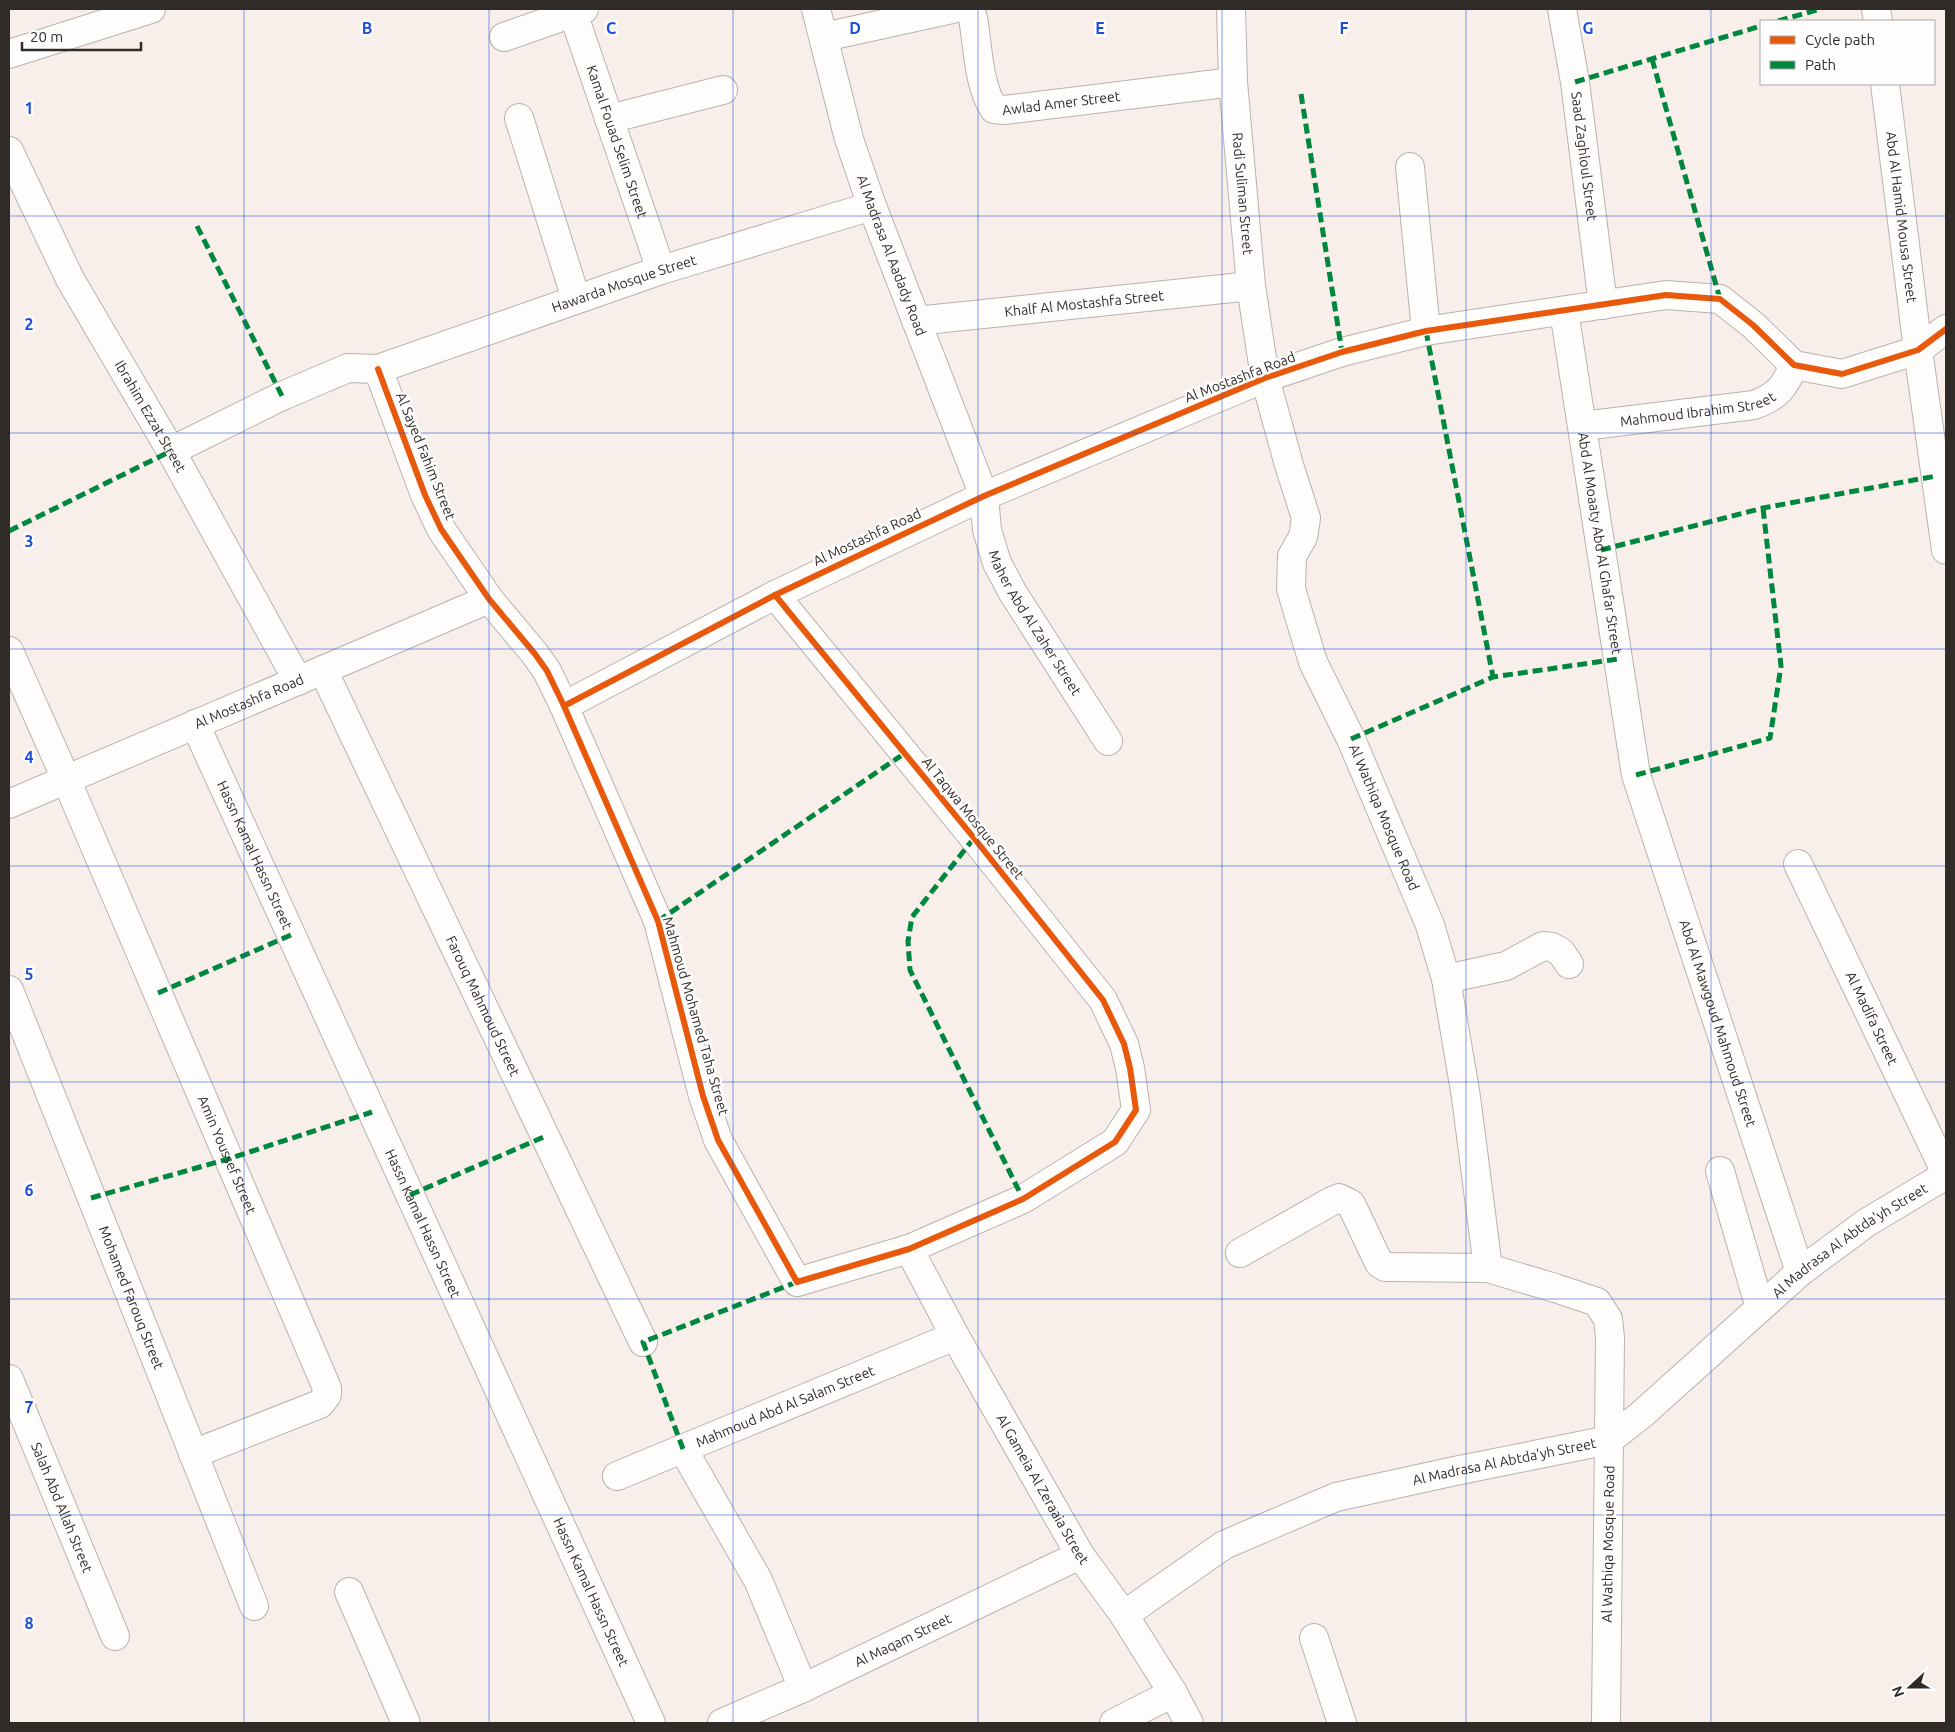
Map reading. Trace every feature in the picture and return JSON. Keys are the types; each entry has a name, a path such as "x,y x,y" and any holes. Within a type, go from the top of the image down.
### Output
{"street":[{"path":"9,54 151,9"},
{"name":"Al Madrasa Al Aadady Road","path":"816,9 849,139 872,206 984,496"},
{"name":"Awlad Amer Street","path":"824,37 951,9 973,18 984,85 988,101 994,109 1004,110 1233,82"},
{"name":"Radi Suliman Street","path":"1231,9 1233,82 1251,286 1265,378"},
{"name":"Saad Zaghloul Street","path":"1562,9 1575,82 1603,305"},
{"path":"504,37 578,11"},
{"name":"Kamal Fouad Selim Street","path":"578,11 609,118 661,270"},
{"name":"Abd Al Hamid Mousa Street","path":"1885,85 1918,350 1946,550"},
{"path":"609,118 723,90"},
{"path":"519,118 576,299"},
{"name":"Ibrahim Ezzat Street","path":"9,151 70,279 171,451 298,681"},
{"path":"1410,167 1426,331"},
{"name":"Hawarda Mosque Street","path":"378,369 661,270 872,206"},
{"name":"Khalf Al Mostashfa Street","path":"916,321 1251,286"},
{"name":"Al Mostashfa Road","path":"564,706 775,595 984,496 1265,378 1342,352 1426,331 1666,296 1720,299 1753,325 1794,365"},
{"name":"Abd Al Moaaty Abd Al Ghafar Street","path":"1564,310 1636,775"},
{"path":"1794,365 1842,374 1918,350 1946,329"},
{"name":"Mahmoud Ibrahim Street","path":"1583,426 1754,405 1773,398 1786,383 1794,365"},
{"path":"171,451 282,396 348,368 378,369"},
{"name":"Al Sayed Fahim Street","path":"378,369 425,495 437,520 489,598"},
{"name":"Al Wathiqa Mosque Road","path":"1265,378 1306,518 1303,537 1292,556 1291,589 1313,662 1351,739 1430,924 1446,979 1466,1097 1488,1268"},
{"name":"Maher Abd Al Zaher Street","path":"984,496 987,530 997,563 1013,593 1108,741"},
{"name":"Al Taqwa Mosque Street","path":"775,595 968,830 1103,1000 1124,1044 1130,1068 1136,1110 1116,1142 1023,1199 909,1249 797,1282"},
{"name":"Al Mostashfa Road","path":"9,804 489,598"},
{"name":"Mahmoud Mohamed Taha Street","path":"489,598 547,671 564,706 658,921 702,1096 718,1140 797,1282"},
{"name":"Amin Youssef Street","path":"9,651 66,779 327,1388 327,1395 320,1404 193,1454"},
{"name":"Farouq Mahmoud Street","path":"323,670 644,1342"},
{"name":"Hassn Kamal Hassn Street","path":"195,724 651,1723"},
{"name":"Abd Al Mawgoud Mahmoud Street","path":"1636,775 1800,1272"},
{"name":"Al Madifa Street","path":"1798,864 1946,1174"},
{"path":"1446,979 1506,966 1543,946 1552,947 1561,952 1569,964"},
{"name":"Mohamed Farouq Street","path":"9,990 254,1606"},
{"path":"1720,1171 1760,1308"},
{"name":"Al Madrasa Al Abtda'yh Street","path":"1124,1615 1224,1546 1336,1497 1455,1470 1609,1440 1800,1272 1866,1223 1946,1174"},
{"name":"Al Wathiqa Mosque Road","path":"1240,1253 1340,1198 1351,1204 1379,1263 1385,1267 1488,1268 1596,1302 1608,1319 1610,1338 1606,1723"},
{"name":"Al Gameia Al Zeraaia Street","path":"909,1249 955,1336 1080,1554 1124,1615 1173,1693 1189,1723"},
{"name":"Mahmoud Abd Al Salam Street","path":"617,1476 955,1336"},
{"name":"Salah Abd Allah Street","path":"9,1379 115,1636"},
{"path":"683,1449 758,1580 803,1688"},
{"name":"Al Maqam Street","path":"722,1723 803,1688 1080,1554"},
{"path":"349,1592 406,1723"},
{"path":"1314,1638 1342,1723"},
{"path":"1114,1723 1173,1693"}],"marked path":[{"path":"1782,20 1820,9"},
{"path":"1575,82 1760,26"},
{"path":"1652,59 1720,299"},
{"path":"1301,94 1342,352"},
{"path":"197,226 282,396"},
{"path":"1426,331 1493,677"},
{"path":"9,531 171,451"},
{"path":"1601,550 1763,508 1936,476"},
{"path":"1636,775 1770,738 1781,666 1763,508"},
{"path":"1351,739 1493,677 1618,659"},
{"path":"658,921 905,753"},
{"path":"974,838 912,917 908,941 910,970 1023,1199"},
{"path":"158,993 291,935"},
{"path":"91,1198 228,1159 372,1112"},
{"path":"410,1195 546,1136"},
{"path":"683,1449 643,1342 797,1282"}],"cycle path":[{"path":"564,706 775,595 984,496 1265,378 1342,352 1426,331 1666,295 1720,299 1753,325 1794,365 1842,374 1918,350 1946,329"},
{"path":"378,369 425,495 441,529 489,599 547,671 564,706 658,921 703,1096 718,1140 797,1282 909,1249 1023,1199 1115,1142 1136,1110 1130,1068 1124,1044 1103,1000 974,838 775,595"}]}
